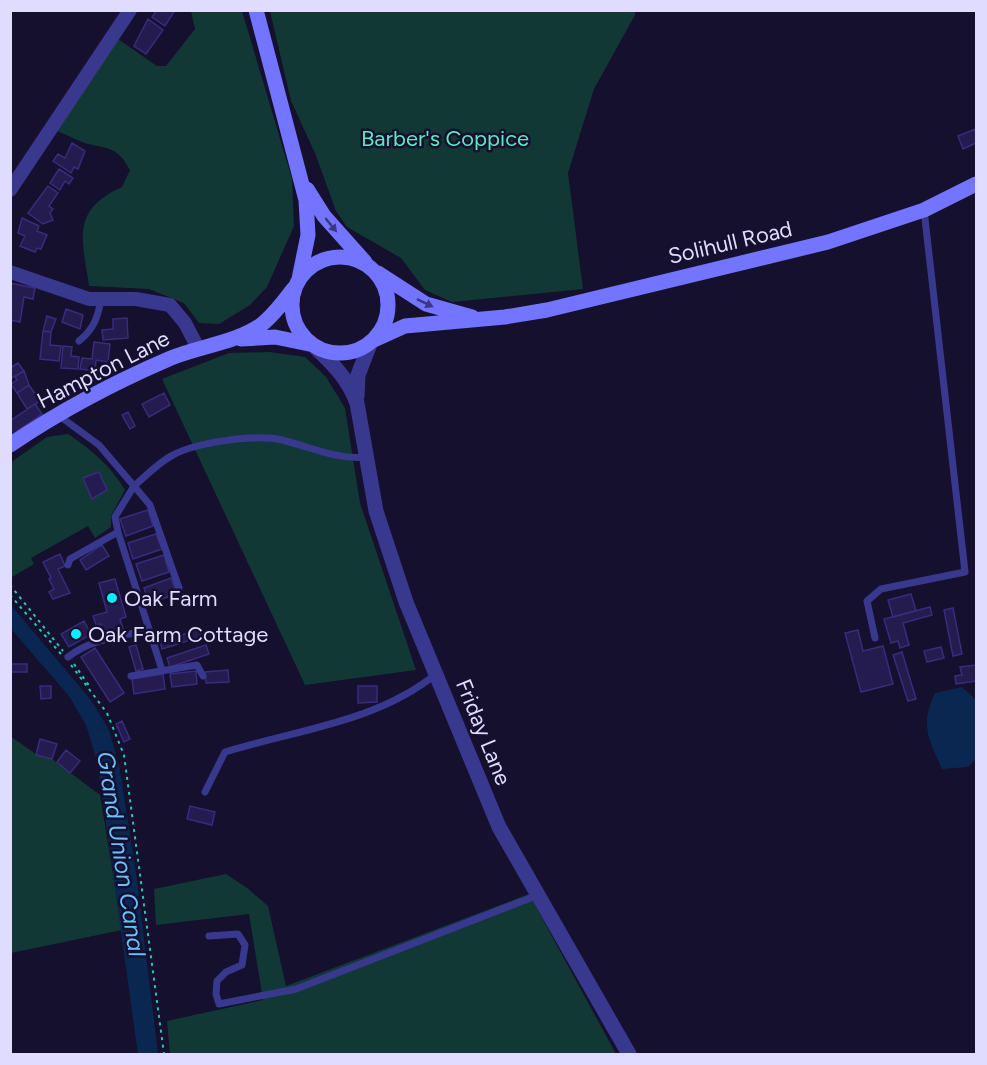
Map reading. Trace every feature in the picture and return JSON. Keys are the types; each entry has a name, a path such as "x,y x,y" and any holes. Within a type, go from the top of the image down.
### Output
{"main road":[{"path":"256,10 283,122 303,181 324,216 370,267 385,289 388,307 383,326 372,342 345,352 313,346 302,337 295,320 297,283 308,235 303,181"},
{"name":"Solihull Road","path":"372,342 405,326 486,320 547,310 828,242 924,210 976,184"},
{"path":"297,283 312,266 328,259 346,258 370,267"},
{"name":"Solihull Road","path":"370,267 426,304 486,320"},
{"name":"Hampton Lane","path":"10,445 58,415 125,380 198,348 244,334 262,324 297,283"},
{"name":"Hampton Lane","path":"220,342 269,336 313,346"}],"street":[{"path":"10,190 130,10"},
{"path":"10,272 90,298 136,300 170,305 185,323 198,348"},
{"name":"Friday Lane","path":"372,342 358,375 357,403 376,511 406,602 499,827 629,1054"},
{"name":"Friday Lane","path":"313,346 343,375 357,403"}],"lane":[{"path":"875,638 867,601 881,589 965,572 924,210"},
{"path":"79,341 91,331 99,315 101,299"},
{"path":"58,415 99,445 150,505 179,588"},
{"path":"162,670 118,532 116,517 134,486 172,455 213,444 279,439 337,457 367,457"},
{"path":"68,566 70,559 118,532"},
{"path":"68,657 78,649 100,641 148,630"},
{"path":"131,676 197,665 203,676"},
{"path":"205,792 225,752 316,729 398,700 436,674"},
{"path":"209,936 238,934 245,945 242,965 226,972 217,981 216,994 219,1004 296,989 538,896"}],"path":[{"path":"10,585 68,657 116,730 124,755 164,1054"},
{"path":"10,595 97,698"}],"green space":[{"path":"191,11 242,11 292,179 294,226 267,287 250,305 219,324 199,323 184,303 149,289 89,286 83,240 87,216 94,205 122,187 130,170 118,153 84,143 57,131 115,37 157,66 166,66 195,29"},
{"name":"Barber's Coppice","path":"270,11 635,11 635,15 594,89 568,173 583,289 452,302 425,290 401,258 347,227 336,211 315,153 291,101"},
{"path":"270,352 305,357 326,377 345,408 360,503 416,670 305,685 162,379 229,353"},
{"path":"68,434 100,459 125,490 111,516 111,527 95,538 88,526 31,558 34,564 12,577 10,463 47,437"},
{"path":"10,736 36,754 52,759 100,795 122,930 11,953"},
{"path":"226,874 268,906 286,986 529,894 616,1054 170,1054 167,1021 263,1000 249,914 156,925 154,889"}],"water":[{"name":"Grand Union Canal","path":"10,604 91,700 109,730 119,765 136,873 158,1054 138,1054 97,761 86,725 69,696 11,629"},
{"path":"962,687 976,700 976,759 968,767 942,769 928,731 930,704 935,693"}],"building":[{"path":"157,10 175,10 165,26 152,17"},
{"path":"148,19 163,30 146,54 134,46"},
{"path":"975,129 976,143 963,149 958,136"},
{"path":"72,143 85,151 78,169 74,167 71,173 53,161 58,154 65,158"},
{"path":"59,169 73,178 69,184 65,181 60,190 50,183"},
{"path":"48,186 58,193 49,206 53,209 50,213 53,220 43,224 28,213"},
{"path":"22,218 39,226 37,231 47,235 41,249 37,248 35,252 20,246 25,236 18,233"},
{"path":"10,283 35,288 33,299 24,297 20,322 10,320"},
{"path":"66,309 83,315 80,329 62,322"},
{"path":"47,316 56,319 51,332 43,331"},
{"path":"127,318 128,338 103,340 102,330 113,329 113,319"},
{"path":"43,331 51,332 50,345 61,346 59,361 40,359"},
{"path":"94,342 110,344 108,362 96,360 95,371 80,369 82,358 92,359"},
{"path":"63,346 72,347 71,356 79,357 78,369 61,368"},
{"path":"18,363 24,371 10,379 10,368"},
{"path":"24,371 29,385 17,393 11,384 17,380 15,377"},
{"path":"29,385 40,401 27,409 17,393"},
{"path":"164,393 170,405 149,417 142,404"},
{"path":"35,404 42,414 10,436 10,421"},
{"path":"128,412 135,426 130,429 122,415"},
{"path":"99,472 107,490 92,499 83,478"},
{"path":"148,510 153,526 126,536 120,519"},
{"path":"156,534 162,549 133,559 128,543"},
{"path":"102,545 109,556 86,570 80,560"},
{"path":"60,554 65,566 58,569 70,593 53,599 49,592 54,589 43,562"},
{"path":"164,555 169,572 142,581 136,564"},
{"path":"171,578 177,594 149,603 144,588"},
{"name":"Oak Farm","path":"115,579 126,617 120,619 124,632 104,638 101,624 96,625 93,616 107,612 99,583"},
{"path":"911,594 916,611 893,617 888,600"},
{"path":"930,607 932,615 903,623 909,645 900,648 898,641 891,643 884,619"},
{"path":"953,608 962,654 953,656 944,610"},
{"name":"Oak Farm Cottage","path":"84,621 91,634 69,647 61,634"},
{"path":"200,629 203,636 162,649 160,642"},
{"path":"858,630 863,651 883,646 893,684 861,692 845,633"},
{"path":"136,645 143,669 136,671 129,647"},
{"path":"206,645 209,654 170,667 167,658"},
{"path":"941,647 944,658 927,662 924,651"},
{"path":"95,648 124,693 110,702 81,657"},
{"path":"902,652 916,699 908,701 893,655"},
{"path":"10,664 27,664 27,672 10,672"},
{"path":"976,665 976,681 956,684 955,676 962,675 960,667"},
{"path":"228,670 229,682 206,683 205,672"},
{"path":"196,671 197,684 172,687 170,674"},
{"path":"163,674 165,689 134,694 132,679"},
{"path":"40,686 51,686 51,698 41,699"},
{"path":"358,686 377,686 377,702 358,703"},
{"path":"122,721 130,739 124,742 116,724"},
{"path":"40,739 57,744 52,759 36,755"},
{"path":"66,750 80,761 70,773 57,762"},
{"path":"190,806 215,812 212,825 187,819"}],"place":[{"name":"Oak Farm","path":"112,598"},
{"name":"Oak Farm Cottage","path":"76,634"}]}
